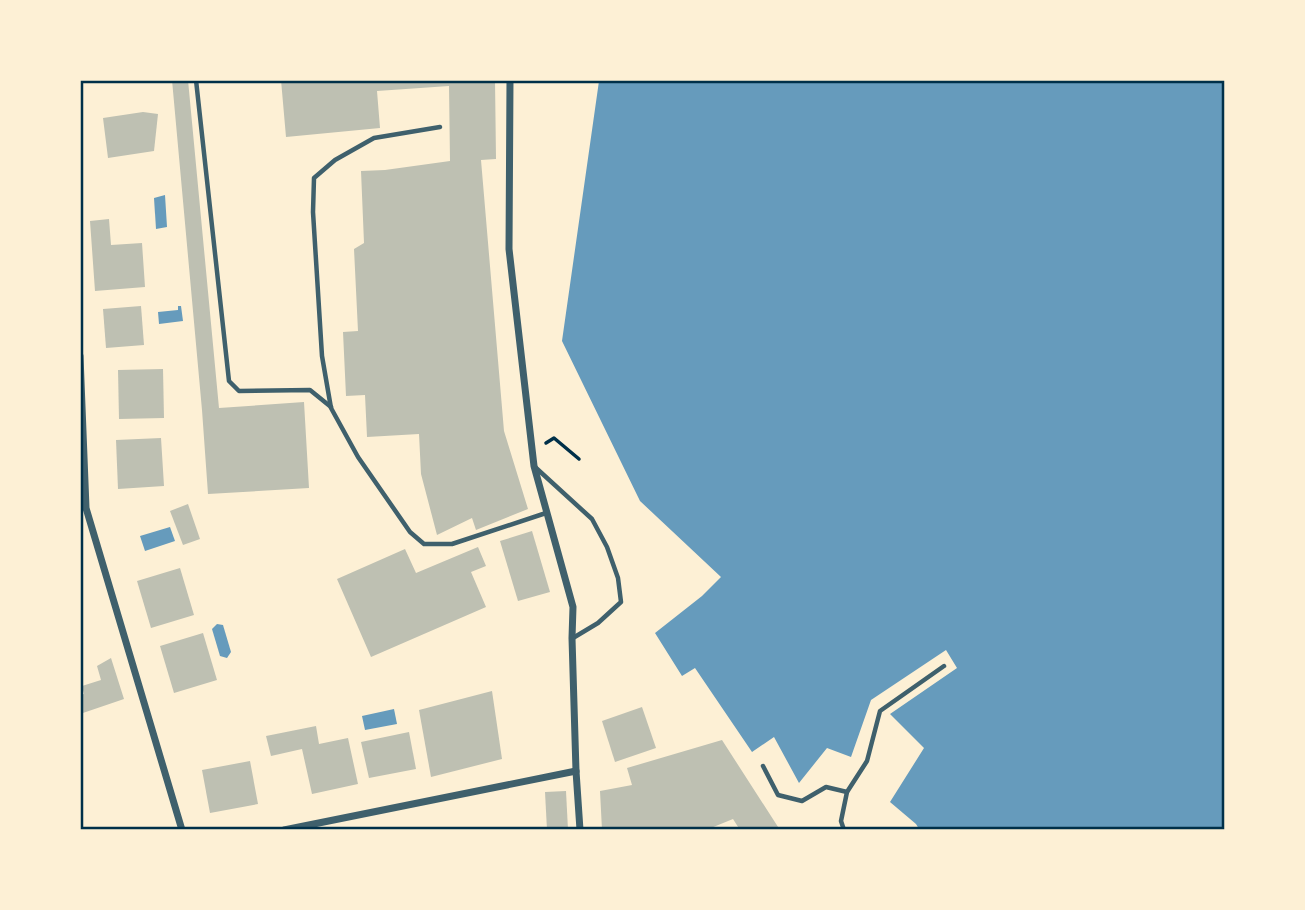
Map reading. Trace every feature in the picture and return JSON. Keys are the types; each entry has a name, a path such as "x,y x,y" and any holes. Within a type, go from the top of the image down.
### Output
{"street":[{"path":"510,80 509,249 534,466 573,607 576,771 580,830"},
{"path":"80,356 86,508 182,830"},
{"path":"284,830 576,771"}],"lane":[{"path":"196,80 229,381 239,391 310,390 331,408"},
{"path":"440,127 374,138 335,160 314,178 313,212 322,356 331,408 358,457 410,532 424,544 452,544 547,513"},
{"path":"534,466 592,519 607,547 618,578 621,602 598,623 572,638"},
{"path":"844,830 841,821 847,792 867,761 880,711 944,666"},
{"path":"764,766 778,795 802,801 826,787 847,792"}],"path":[{"path":"532,450 554,438 579,459"}],"water":[{"path":"599,81 1224,81 1224,829 919,829 890,802 924,748 890,714 957,668 946,650 871,700 851,757 827,748 799,783 774,737 752,752 695,668 682,676 655,633 702,596 721,577 640,501 562,341"},
{"path":"165,195 167,227 156,229 154,198"},
{"path":"178,306 181,306 183,321 159,324 158,312 178,310"},
{"path":"170,527 175,541 145,551 140,536"},
{"path":"217,624 223,625 231,652 227,658 220,656 212,629"},
{"path":"394,709 397,724 365,730 362,716"}],"building":[{"path":"172,80 188,80 219,408 304,402 309,488 208,494"},
{"path":"281,80 495,80 496,159 481,160 504,431 528,509 476,530 472,518 437,535 421,474 419,434 367,437 365,395 346,396 343,332 358,331 354,249 364,243 361,171 450,161 449,86 377,91 380,128 286,137"},
{"path":"143,112 158,114 154,151 108,158 103,118"},
{"path":"109,219 111,245 142,243 145,287 95,291 90,221"},
{"path":"141,306 144,345 106,348 103,309"},
{"path":"163,369 164,418 119,419 118,370"},
{"path":"161,438 164,486 118,489 116,440"},
{"path":"188,504 200,539 183,545 170,511"},
{"path":"532,531 550,592 518,601 500,541"},
{"path":"478,547 486,566 471,572 486,607 371,657 337,579 405,549 416,573"},
{"path":"180,568 194,615 151,628 137,581"},
{"path":"203,633 217,680 174,693 160,646"},
{"path":"111,658 124,699 80,714 80,695 84,694 82,686 101,680 97,666"},
{"path":"492,691 502,759 431,777 419,710"},
{"path":"642,707 656,748 615,762 602,721"},
{"path":"316,726 319,744 348,738 358,784 312,794 302,749 271,756 266,736"},
{"path":"409,732 416,769 369,778 361,742"},
{"path":"722,740 780,830 740,830 733,819 706,830 602,830 600,791 632,785 627,768"},
{"path":"250,761 258,804 210,813 202,770"},
{"path":"566,791 568,830 547,830 545,792"}]}
